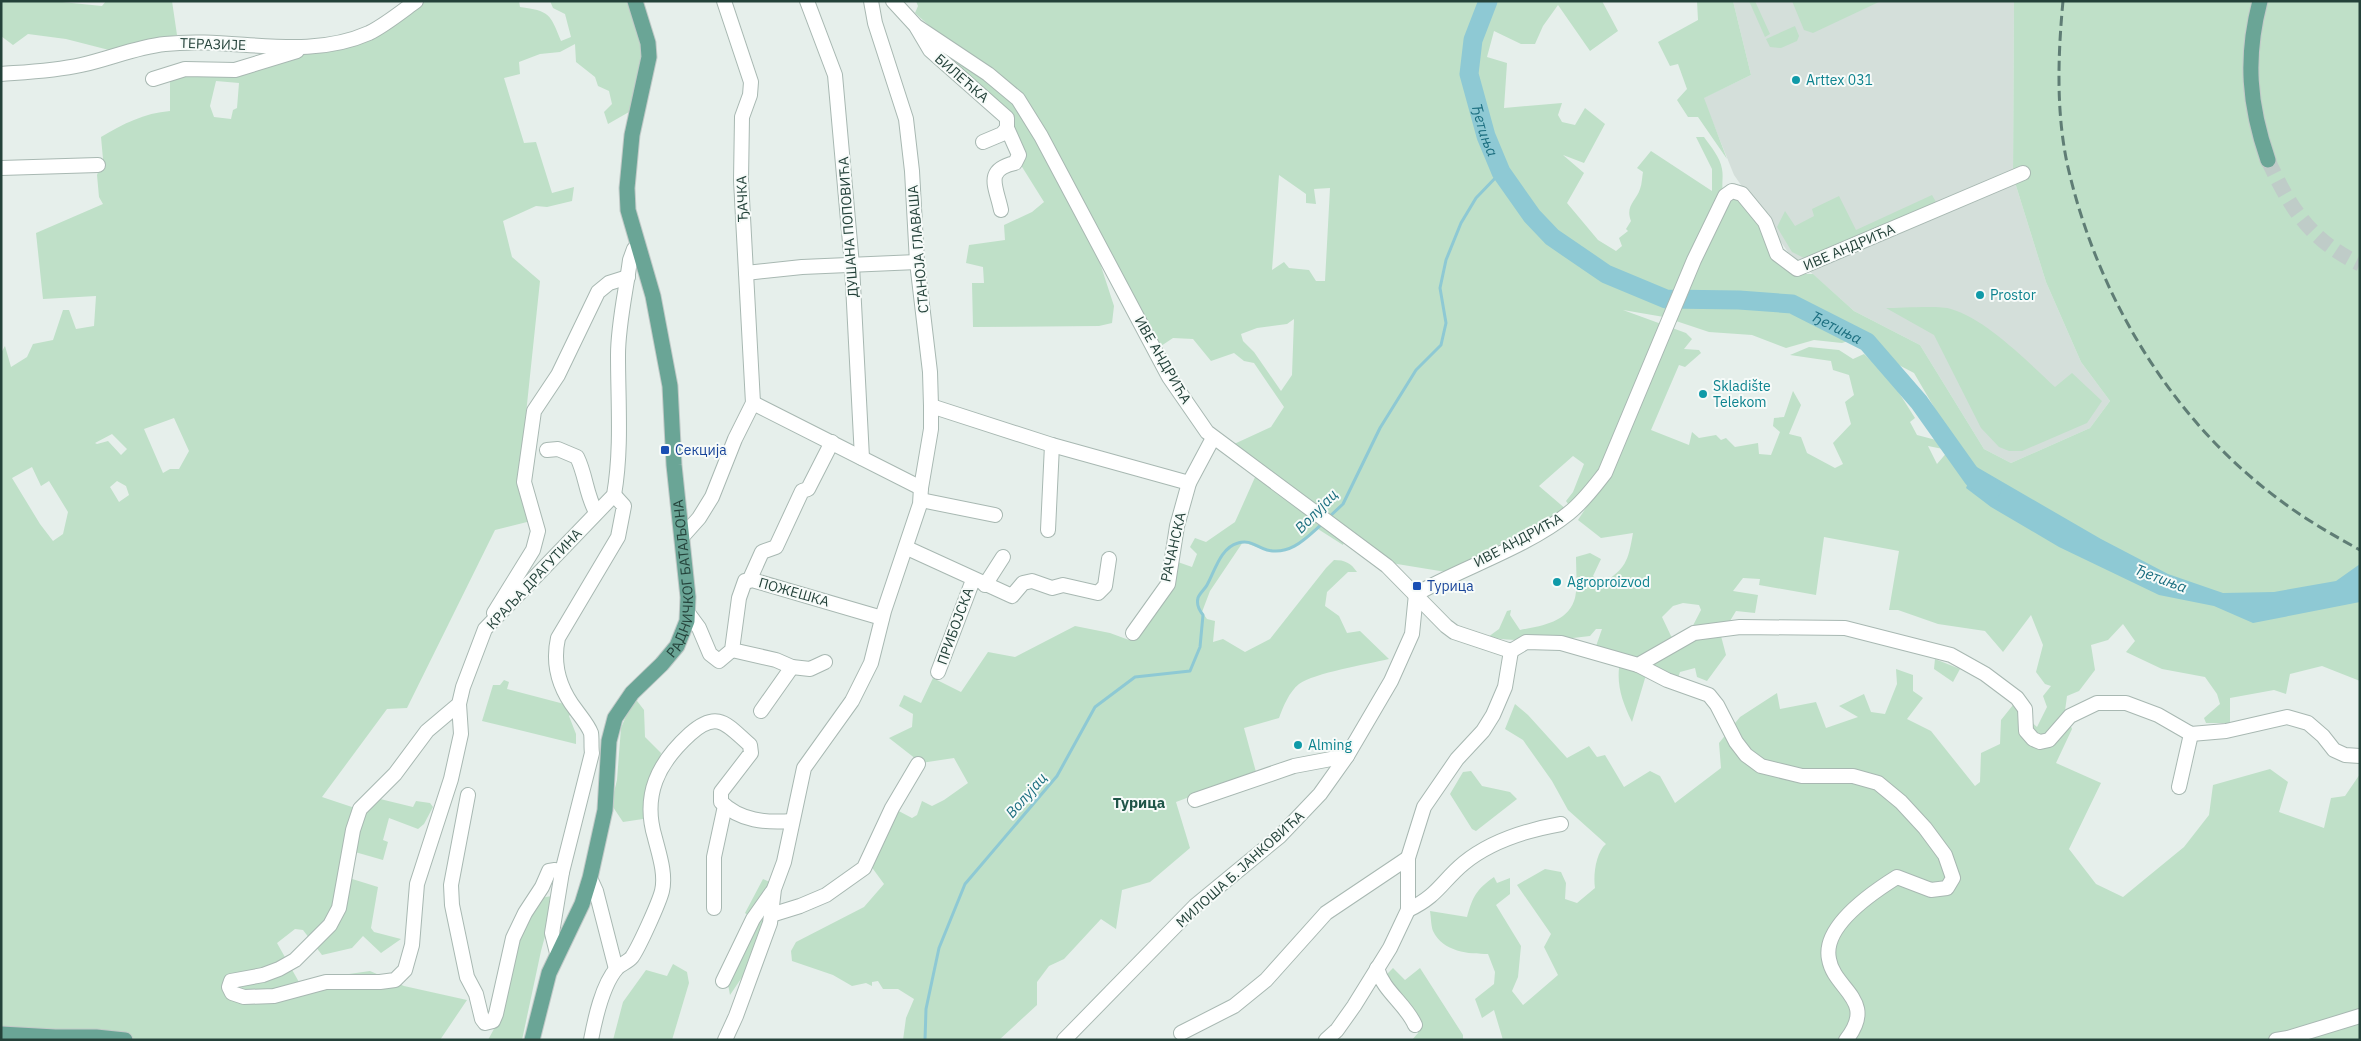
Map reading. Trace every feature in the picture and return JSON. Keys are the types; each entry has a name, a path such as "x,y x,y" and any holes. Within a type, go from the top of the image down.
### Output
{"main road":[{"name":"РАДНИЧКОГ БАТАЉОНА","path":"532,1040 547,980 557,953 582,904 590,878 605,810 609,741 615,718 632,693 662,664 676,646 684,632 688,613 688,596 674,465 670,386 653,296 628,210 628,179 632,135 646,76 649,50 635,1"},
{"path":"2260,1 2252,40 2250,90 2257,124 2268,160"},
{"path":"1,1034 96,1037 125,1040"}],"street":[{"name":"ТЕРАЗИЈЕ","path":"1,74 81,65 142,48 184,42 312,46 330,44 369,33 416,1"},
{"name":"ЂАЧКА","path":"724,1 752,82 741,126 741,180 753,403"},
{"name":"ДУШАНА ПОПОВИЋА","path":"807,1 835,75 852,265 862,458"},
{"name":"СТАНОЈА ГЛАВАША","path":"725,1040 736,1016 770,923 774,889 784,862 804,768 852,700 871,663 882,618 907,548 921,494 931,429 930,372 917,262 912,171 906,119 871,1"},
{"name":"ИВЕ АНДРИЋА","path":"893,1 916,26 988,74 1018,99 1046,144 1169,377 1213,438 1387,566 1416,594 1446,577 1532,536 1569,513 1588,496 1606,473 1650,371 1694,260 1724,196 1732,190 1742,194 1765,222 1777,254 1797,269 2023,173"},
{"name":"БИЛЕЋКА","path":"916,26 930,50 1007,118 1007,128 1019,155 1015,163 1003,166 994,175 1001,210"},
{"path":"153,79 185,69 236,70 312,46"},
{"path":"983,142 1002,134 1007,128"},
{"path":"1,168 98,165"},
{"path":"557,953 552,933 562,872 592,753 590,733 586,723 566,697 560,683 555,666 555,650 558,638 618,538 624,506 614,495 618,464 618,352 628,277 633,252 638,246"},
{"path":"746,273 802,267 917,262"},
{"path":"485,629 504,594 533,550 538,531 524,482 534,411 558,375 598,292 609,283 628,277"},
{"path":"682,537 699,518 712,498 734,439 753,403 862,458 921,494 995,515"},
{"path":"931,406 1052,445 1189,483"},
{"name":"РАЧАНСКА","path":"1133,633 1168,584 1176,526 1189,483 1213,438"},
{"path":"749,581 762,552 776,547 802,491 808,489 832,442"},
{"path":"1048,530 1052,445"},
{"path":"548,450 558,449 577,457 582,466 589,500 596,512"},
{"name":"КРАЉА ДРАГУТИНА","path":"459,704 426,730 395,774 360,809 353,830 339,908 330,925 295,960 263,975 238,978 231,981 229,987 232,994 244,997 274,996 326,982 380,982 395,980 405,970 412,945 417,884 452,778 461,734 459,704 473,656 485,629 614,495"},
{"path":"907,548 1012,596 1023,583 1032,581 1052,588 1063,585 1098,593 1105,586 1109,559"},
{"name":"ПРИБОЈСКА","path":"938,672 979,582 1003,557"},
{"name":"ПОЖЕШКА","path":"732,650 739,598 745,581 882,618"},
{"path":"1416,594 1434,616 1454,632 1511,651 1526,642 1561,643 1638,665 1667,680 1709,695 1717,705 1741,749 1761,766 1802,776 1853,776 1878,783 1901,802 1925,828 1944,855 1953,878 1947,888 1931,890 1897,877 1845,917 1832,936 1828,957 1833,972 1847,987 1855,1001 1857,1020 1846,1040"},
{"name":"МИЛОША Б. ЈАНКОВИЋА","path":"1064,1040 1196,906 1280,836 1320,794 1347,756 1391,681 1412,634 1416,594"},
{"path":"688,613 699,628 710,654 720,661 732,650 776,660 792,667 810,669 825,662"},
{"path":"1638,665 1694,633 1740,627 1845,628 1951,655 1985,674 2017,698 2025,709 2026,731 2033,739 2040,742 2049,740 2070,716 2097,702 2126,703 2158,715 2191,734 2226,731 2287,717 2308,723 2323,736 2334,750 2345,755 2360,756"},
{"path":"1326,1040 1337,1030 1377,968 1408,910 1408,858 1424,807 1457,759 1483,731 1493,716 1505,687 1511,651"},
{"path":"761,710 792,667"},
{"path":"591,1040 594,1022 604,992 616,969 631,957 662,890 662,862 650,821 652,792 658,771 673,749 694,731 715,720 722,720 750,745 751,753 721,792 721,802 752,820 770,822 792,821"},
{"path":"2179,787 2187,759 2191,734"},
{"path":"1195,800 1294,766 1347,756"},
{"path":"771,915 826,895 864,868 892,808 918,764"},
{"path":"468,795 451,886 452,905 467,977 476,994 482,1019 485,1023 493,1021 496,1014 512,938 542,887 549,871 562,872"},
{"path":"714,908 714,857 725,806"},
{"path":"1408,910 1423,903 1437,892 1463,864 1480,852 1534,829 1560,824"},
{"path":"1181,1033 1234,1006 1266,980 1326,913 1408,858"},
{"path":"590,878 596,891 616,969"},
{"name":"СТАНОЈА ГЛАВАША","path":"723,981 753,919 774,889"},
{"path":"1377,968 1380,977 1401,1003 1415,1025"},
{"path":"2276,1040 2360,1016"}],"shaded area":[{"path":"1733,1 2014,1 2013,176 2046,282 2081,362 2110,401 2090,428 2011,463 1984,449 1920,345 1854,311 1788,252 1734,175 1703,98 1751,75"}],"green space":[{"path":"1,1 52,1 102,6 106,1 172,1 177,35 109,50 66,39 28,34 13,45 1,36"},
{"path":"419,1 519,1 520,7 537,10 547,15 554,24 561,41 571,37 565,14 553,8 550,1 630,1 644,48 629,112 608,124 604,112 612,104 609,91 598,86 595,77 576,62 575,44 560,52 540,54 519,62 520,74 504,78 524,143 536,142 552,193 574,187 572,201 547,207 536,206 503,221 512,257 540,281 521,461 531,521 495,530 407,708 387,709 322,797 364,811 376,798 413,807 416,801 430,803 433,807 424,824 418,829 389,818 383,840 388,842 383,860 355,852 349,878 378,887 371,928 374,932 401,939 381,953 363,936 352,948 322,955 303,930 295,929 277,943 304,991 349,974 370,971 404,986 467,1000 440,1040 68,1040 1,1029 1,353 5,346 11,367 27,357 33,344 53,340 63,310 69,310 76,329 94,326 96,296 43,299 36,233 103,204 99,197 97,175 103,159 101,137 134,120 151,114 170,111 170,82 179,74 240,73 376,30","holes":["216,81 239,83 237,108 233,110 231,119 214,117 210,106","174,418 189,451 179,469 170,469 163,473 144,429","112,434 127,449 121,455 108,441 95,443","32,467 41,486 49,481 68,512 63,534 53,541 40,524 12,478","117,481 126,486 129,495 119,502 110,487"]},
{"path":"916,1 1602,1 1618,31 1590,51 1558,5 1543,26 1535,44 1521,44 1494,31 1487,57 1507,63 1504,108 1562,103 1558,115 1562,122 1575,125 1585,108 1605,124 1584,163 1563,155 1584,173 1567,203 1598,240 1616,251 1622,246 1619,238 1628,231 1626,229 1631,221 1630,207 1641,185 1643,172 1637,168 1651,151 1712,191 1712,169 1696,137 1704,137 1715,152 1721,165 1725,197 1741,195 1796,274 1813,274 1854,311 1920,345 1984,449 2011,463 2090,428 2110,401 2081,362 2046,282 2013,176 2014,1 2360,1 2360,681 2322,666 2290,674 2286,694 2274,690 2230,698 2230,723 2206,723 2204,718 2220,704 2217,694 2205,677 2162,669 2126,652 2135,641 2123,624 2108,640 2091,645 2095,670 2079,691 2067,696 2065,711 2072,729 2056,763 2101,783 2069,849 2096,884 2123,897 2184,847 2209,815 2213,785 2270,769 2288,782 2279,812 2324,828 2331,798 2345,796 2360,774 2360,1040 1503,1040 1494,1010 1482,1018 1475,999 1494,984 1495,972 1488,954 1465,952 1450,948 1443,943 1433,931 1430,911 1467,917 1473,899 1483,886 1494,877 1497,883 1510,878 1510,894 1496,905 1521,946 1518,977 1512,991 1523,1005 1558,975 1544,947 1551,934 1517,885 1545,869 1561,872 1566,883 1565,899 1577,903 1595,888 1596,864 1600,852 1606,844 1568,810 1552,781 1523,740 1505,729 1515,704 1528,715 1567,758 1589,746 1597,757 1605,755 1624,787 1650,771 1660,776 1675,803 1721,768 1719,743 1740,717 1777,693 1780,709 1816,702 1826,728 1858,717 1839,706 1864,694 1871,712 1885,714 1897,684 1896,669 1913,675 1913,691 1923,698 1907,719 1931,731 1975,786 1980,782 1981,753 2000,744 2001,720 2013,705 2037,727 2047,707 2043,696 2051,686 2045,684 2036,672 2043,645 2031,615 2003,652 1985,631 1938,624 1898,610 1889,610 1899,551 1824,537 1816,595 1759,585 1760,579 1743,578 1733,591 1758,595 1755,613 1736,611 1721,636 1726,655 1707,681 1697,677 1695,668 1680,672 1678,678 1646,675 1632,722 1620,690 1619,666 1621,657 1595,649 1602,629 1596,629 1590,636 1552,640 1513,640 1488,637 1499,629 1507,611 1511,610 1510,615 1520,630 1552,622 1565,614 1575,597 1576,557 1590,553 1601,559 1593,576 1602,584 1625,563 1633,533 1601,538 1578,520 1591,500 1571,508 1566,501 1573,492 1584,464 1573,456 1539,486 1567,510 1446,572 1391,563 1232,445 1271,427 1284,407 1254,363 1244,361 1234,353 1211,361 1193,339 1173,338 1161,346 1127,283 1099,260 1114,306 1112,323 1099,326 973,327 972,283 984,283 983,267 966,263 969,245 1005,240 1004,225 1032,212 1044,202 1002,135 1008,114 953,64 963,49 934,30 915,13 918,6","holes":["1279,175 1306,194 1306,203 1316,204 1314,189 1330,188 1325,281 1316,281 1309,270 1289,268 1284,262 1272,270","1623,310 1664,317 1709,332 1752,335 1786,348 1814,340 1842,343 1851,340 1914,373 1955,443 1937,464 1928,446 1943,449 1936,440 1917,435 1910,422 1915,418 1889,377 1864,354 1853,359 1839,350 1809,347 1790,355 1831,361 1833,370 1849,375 1854,395 1845,402 1851,424 1833,443 1843,464 1835,468 1807,453 1801,437 1789,434 1801,405 1793,391 1784,417 1774,418 1773,426 1780,432 1771,455 1759,454 1758,443 1735,447 1726,438 1721,440 1716,435 1699,438 1692,432 1689,445 1651,430 1679,365 1685,367 1701,353 1699,350 1684,349 1692,339 1686,333","1294,319 1292,375 1281,391 1254,352 1243,341 1241,334 1257,328 1287,324","1683,603 1699,605 1701,610 1684,643 1680,645 1671,636 1662,617 1673,606"]},
{"path":"1697,1 1733,1 1751,75 1704,98 1727,159 1698,117 1688,117 1677,100 1687,89 1678,64 1670,66 1658,42 1698,20"},
{"path":"1749,1 1755,1 1770,34 1765,37"},
{"path":"1792,1 1881,1 1813,33 1804,30"},
{"path":"1795,26 1799,36 1797,41 1781,48 1770,47 1766,39"},
{"path":"1932,195 1936,202 1806,259 1792,252 1777,227 1785,211 1795,226 1814,216 1812,209 1839,196 1856,230"},
{"path":"1939,307 1964,314 2006,342 2055,387 2072,373 2102,401 2087,423 2022,451 2009,451 1999,447 1981,428 1934,335 1886,308"},
{"path":"1256,475 1345,539 1343,545 1318,529 1299,544 1283,551 1266,550 1243,542 1210,591 1202,612 1207,619 1215,621 1213,642 1223,639 1245,652 1270,639 1326,568 1334,560 1338,560 1345,561 1357,572 1348,572 1327,592 1325,606 1339,616 1347,633 1360,631 1389,659 1306,680 1292,691 1279,718 1244,728 1256,772 1176,802 1190,848 1150,882 1122,890 1116,929 1101,919 1064,959 1049,966 1037,982 1037,1005 999,1040 903,1040 906,1018 914,999 898,989 883,989 878,981 872,982 872,986 866,983 852,986 833,975 792,961 791,951 796,942 864,907 884,884 868,862 893,808 912,818 917,815 922,801 932,806 968,783 954,758 921,763 889,738 912,727 913,714 899,706 904,695 921,703 933,678 961,692 988,652 1015,657 1075,626 1110,633 1129,640 1159,600 1175,561 1192,567 1197,554 1190,547 1195,538 1206,542 1235,522"},
{"path":"1935,659 1960,669 1953,682 1934,669"},
{"path":"504,680 509,682 507,689 568,705 573,712 569,716 576,734 576,744 482,721 493,685 500,685"},
{"path":"634,697 644,710 645,737 661,753 643,819 623,822 611,804 617,780 621,728"},
{"path":"1471,771 1482,786 1510,792 1517,799 1476,831 1472,829 1450,794 1463,772"},
{"path":"763,879 772,883 766,917 751,964 730,995 727,979 755,921 745,913"},
{"path":"552,896 551,914 522,1040 488,1040 495,1027 515,940 540,898"},
{"path":"673,964 687,972 689,983 672,1040 613,1040 623,1002 646,970 667,976"},
{"path":"1393,968 1405,980 1420,968 1463,1035 1463,1040 1412,1040 1418,1033 1403,998 1384,977"}],"water":[{"path":"1975,466 2101,539 2168,574 2223,593 2274,592 2336,581 2360,564 2360,602 2253,623 2214,606 2159,595 2059,547 1991,507 1966,488"}],"waterway":[{"name":"Ђетиња","path":"1488,1 1473,40 1469,74 1486,136 1501,172 1532,216 1552,237 1606,274 1666,299 1739,300 1792,304 1867,342 1919,402 1973,478 1992,489"},
{"name":"Волујац","path":"1328,518 1343,504 1380,428 1416,370 1441,345 1446,323 1440,288 1446,260 1461,223 1476,198 1501,172"},
{"name":"Волујац","path":"925,1040 926,1009 939,948 965,884 1057,776 1095,707 1135,677 1190,671 1200,647 1203,615 1198,607 1198,598 1207,585 1222,555 1227,550 1242,542 1267,550 1284,550 1298,544 1323,523"}],"tunnel":[{"path":"2268,160 2294,208 2315,234 2328,245 2360,264"}],"railway":[{"path":"2063,1 2059,82 2063,143 2080,211 2097,259 2118,305 2142,349 2171,391 2203,430 2238,466 2297,512 2360,550"}],"place":[{"name":"Arttex 031","path":"1796,80"},
{"name":"Prostor","path":"1980,295"},
{"name":"Skladište Telekom","path":"1703,394"},
{"name":"Секција","path":"665,450"},
{"name":"Agroproizvod","path":"1557,582"},
{"name":"Турица","path":"1417,586"},
{"name":"Alming","path":"1298,745"}],"district":[{"name":"Турица","path":"1139,802"}]}
